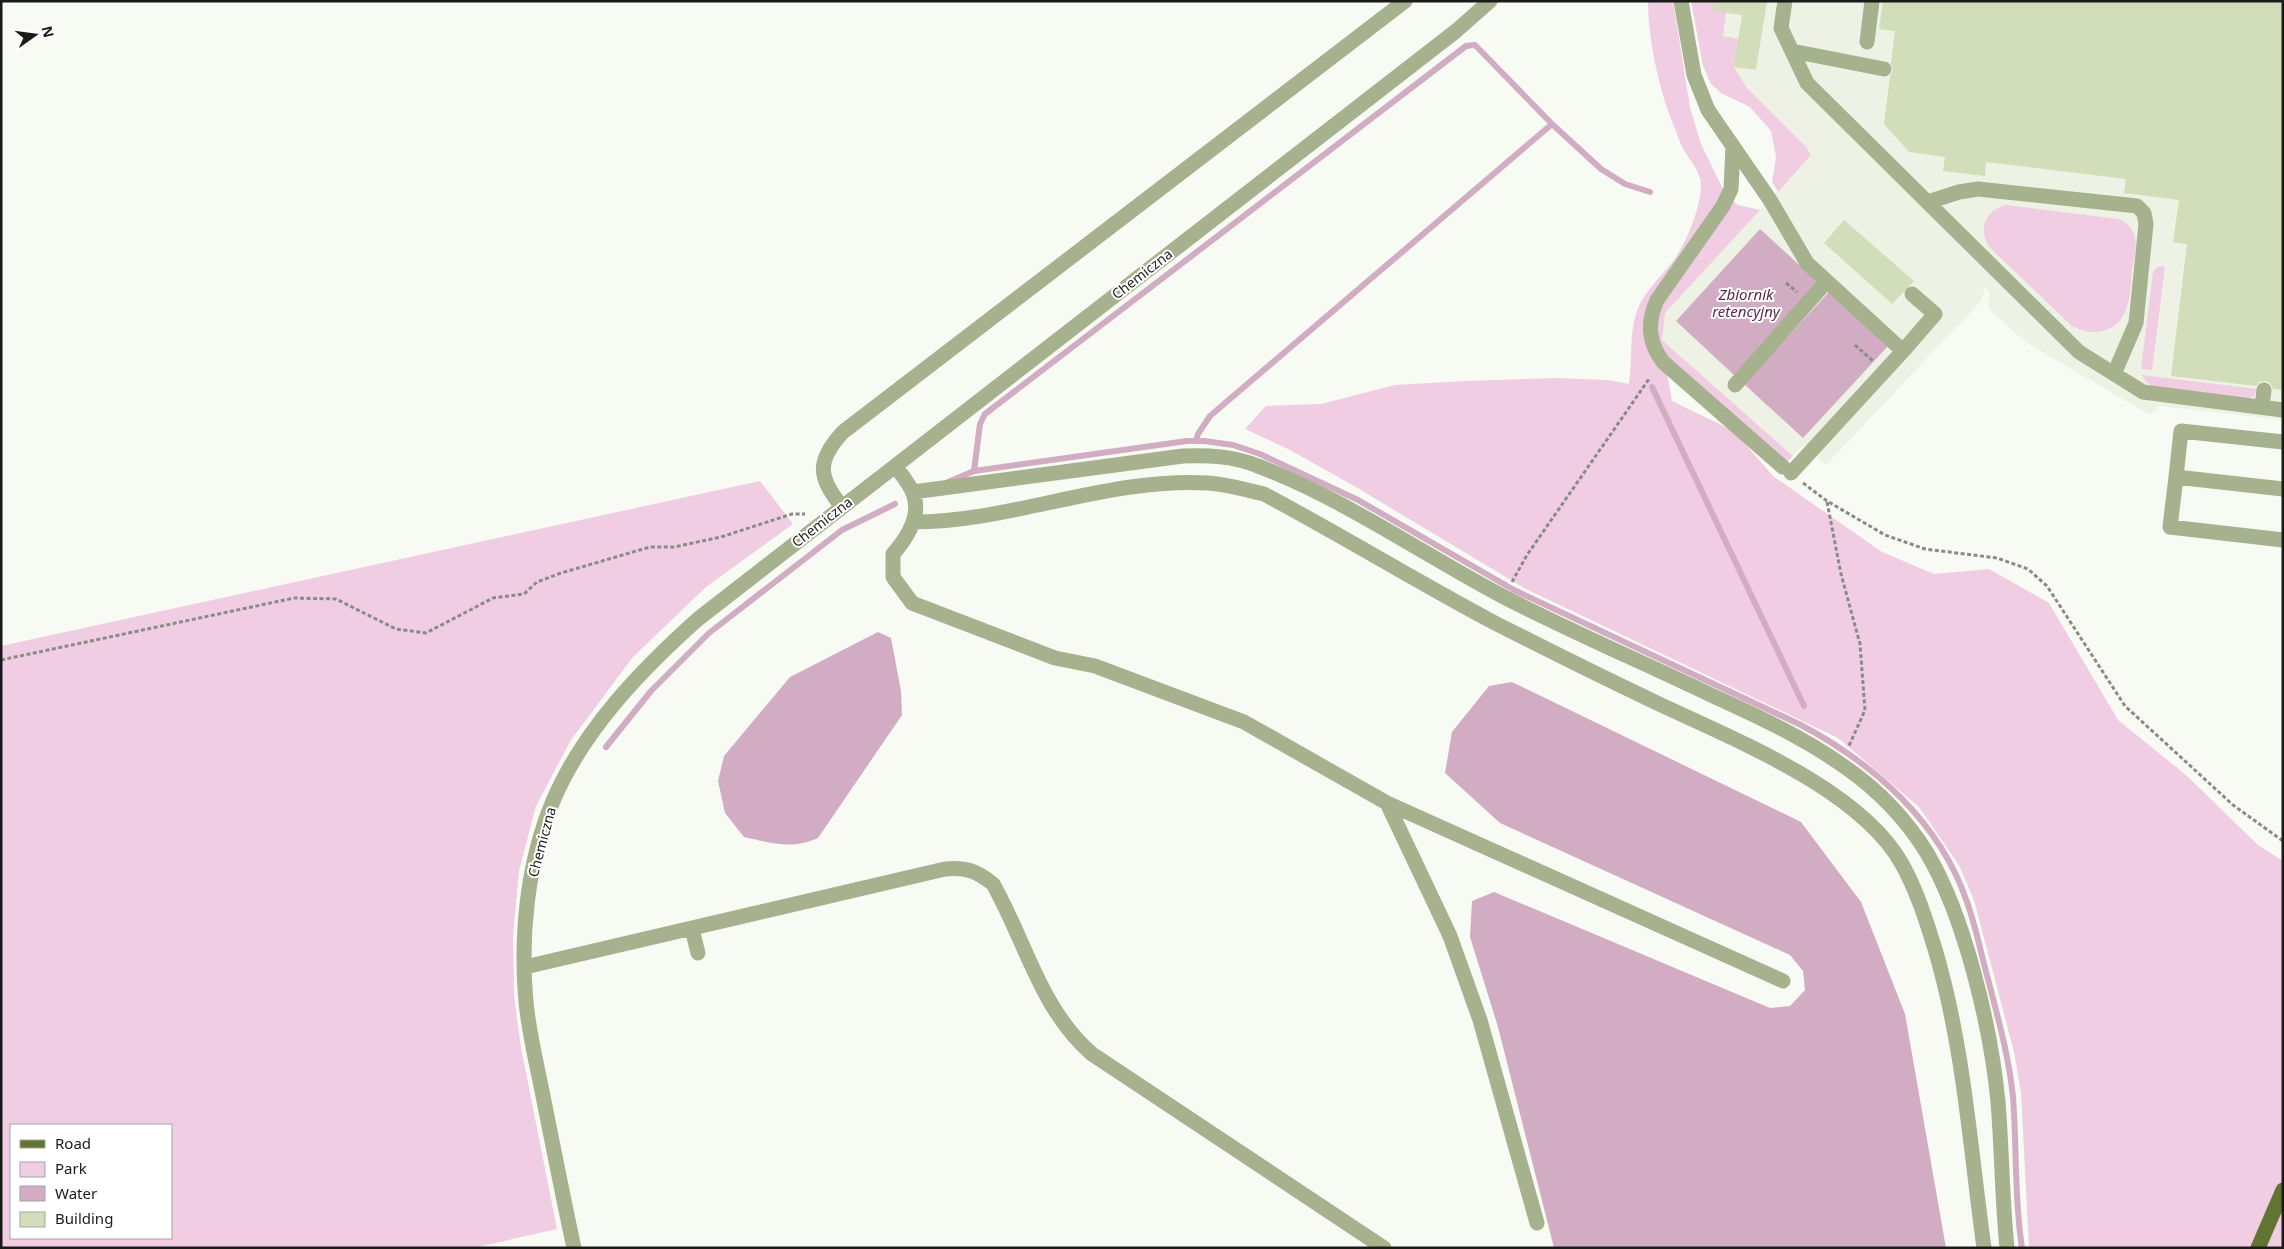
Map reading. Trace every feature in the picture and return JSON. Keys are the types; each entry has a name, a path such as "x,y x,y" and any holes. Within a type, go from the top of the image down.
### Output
{"main road":[{"path":"2258,1248 2283,1190"}],"street":[{"path":"837,511 825,484 823,464 830,448 843,432 1405,1"},
{"name":"Chemiczna","path":"574,1248 526,1002 526,919 530,886 540,838 553,801 574,760 604,718 636,679 698,619 1456,31 1490,1"},
{"path":"1681,1 1694,75 1708,110 1770,200 1807,263 1903,351"},
{"path":"1785,1 1781,28 1806,83 2079,352 2143,392 2283,410"},
{"path":"1867,42 1872,1"},
{"path":"1792,51 1884,69"},
{"path":"1733,147 1730,189 1715,218 1657,300 1652,311 1650,335 1653,346 1663,362 1787,470 1903,351 1935,314 1912,294"},
{"path":"1928,202 1959,192 1978,189 2137,206 2144,213 2146,224 2136,323 2114,374"},
{"path":"1734,385 1827,281"},
{"path":"2262,407 2264,390"},
{"path":"2283,442 2181,431 2170,527 2283,540"},
{"path":"913,492 1183,456 1208,455 1231,458 1255,465 1349,509 1504,597 1768,722 1837,762 1875,791 1900,814 1926,852 1943,884 1955,916 1974,977 1988,1037 1997,1099 2007,1248"},
{"path":"895,466 913,492 916,507 913,522 905,540 893,554 893,577 912,603 1055,658 1095,666 1244,722 1387,803 1783,981"},
{"path":"2176,477 2283,489"},
{"path":"913,522 960,519 1108,492 1186,483 1230,486 1264,494 1491,620 1621,686 1784,763 1824,789 1869,824 1890,846 1913,886 1926,920 1957,1034 1964,1075 1984,1248"},
{"path":"1387,803 1419,868 1456,954 1480,1020 1537,1223"},
{"path":"525,967 946,869 960,868 972,870 982,875 992,884 1046,997 1066,1029 1078,1042 1092,1054 1384,1248"},
{"path":"692,929 698,953"}],"path":[{"path":"1855,345 1884,371"},
{"path":"1510,584 1527,555 1649,379"},
{"path":"1787,470 1827,501 1885,535 1925,548 1997,558 2028,569 2047,586 2125,706 2233,805 2283,841"},
{"path":"1827,501 1841,574 1860,644 1865,710 1848,749 1837,762"},
{"path":"1,660 294,598 336,599 396,629 426,633 493,598 524,594 537,582 561,573 650,547 674,547 721,537 792,514 837,511"}],"shaded area":[{"path":"1716,1 2283,1 2283,420 2160,406 2150,415 2024,341 1988,308 1990,293 1985,288 1981,301 1826,465 1805,444 1793,456 1662,340 1664,313 1811,155 1742,87 1724,57"}],"green space":[{"path":"1648,1 1673,1 1690,107 1701,144 1726,195 1738,205 1760,210 1665,313 1662,340 1793,456 1785,464 1667,373 1672,401 1734,431 1773,476 1882,552 1934,574 1989,569 2049,603 2118,720 2186,775 2258,845 2283,861 2283,1248 2029,1248 2021,1093 2014,1052 1974,900 1959,865 1919,807 1838,738 1524,588 1356,487 1288,449 1245,429 1266,406 1321,404 1395,385 1556,378 1608,380 1629,384 1633,325 1639,306 1676,257 1685,241 1696,214 1701,186 1698,173 1680,142 1663,95 1652,47"},
{"path":"1691,1 1728,1 1723,36 1739,39 1734,67 1746,87 1806,147 1811,155 1778,192 1772,182 1776,157 1771,131 1750,107 1721,93 1711,84 1703,66"},
{"path":"2006,205 2118,219 2130,227 2135,239 2136,248 2128,305 2125,313 2114,326 2106,330 2093,332 2072,326 1990,248 1984,234 1985,222 1993,211"},
{"path":"2161,266 2165,267 2152,370 2141,369 2153,272"},
{"path":"2142,375 2257,389 2254,396 2249,398 2154,387 2146,382"},
{"path":"760,481 793,524 706,587 633,657 571,740 536,806 519,871 513,936 514,995 521,1048 557,1229 473,1248 1,1248 1,646"}],"water":[{"name":"Zbiornik retencyjny","path":"1760,229 1819,283 1734,375 1676,321"},
{"name":"Zbiornik retencyjny","path":"1829,292 1888,346 1803,438 1744,384"},
{"path":"878,632 891,638 901,691 902,715 818,838 790,845 744,837 725,813 718,781 724,756 790,677"},
{"path":"1512,682 1801,822 1861,902 1905,1014 1946,1248 1554,1248 1498,1027 1470,937 1472,901 1494,892 1770,1008 1790,1006 1805,990 1803,971 1790,955 1500,823 1445,773 1452,732 1489,686"}],"building":[{"path":"1714,1 1767,1 1756,70 1734,67 1742,15 1713,11"},
{"path":"1883,1 2283,1 2283,390 2273,389 2270,383 2266,381 2260,382 2256,386 2171,376 2187,244 2173,242 2179,200 2124,193 2126,179 1986,162 1985,176 1943,171 1945,157 1909,152 1884,124 1890,76 1893,70 1891,63 1895,31 1879,29"},
{"path":"1844,220 1914,281 1892,304 1824,243"}],"waterway":[{"path":"974,471 980,424 985,414 1466,46 1475,45 1552,124 1601,169 1625,184 1650,192"},
{"path":"1196,441 1198,434 1210,416 1552,124"},
{"path":"1652,387 1804,706"},
{"path":"948,482 974,471 1187,441 1233,445 1260,454 1358,500 1514,590 1801,725 1854,758 1901,798 1922,821 1940,846 1955,873 1967,902 1999,1023 2011,1082 2019,1229 2022,1248"},
{"path":"606,747 651,691 709,633 842,530 895,504"}]}
